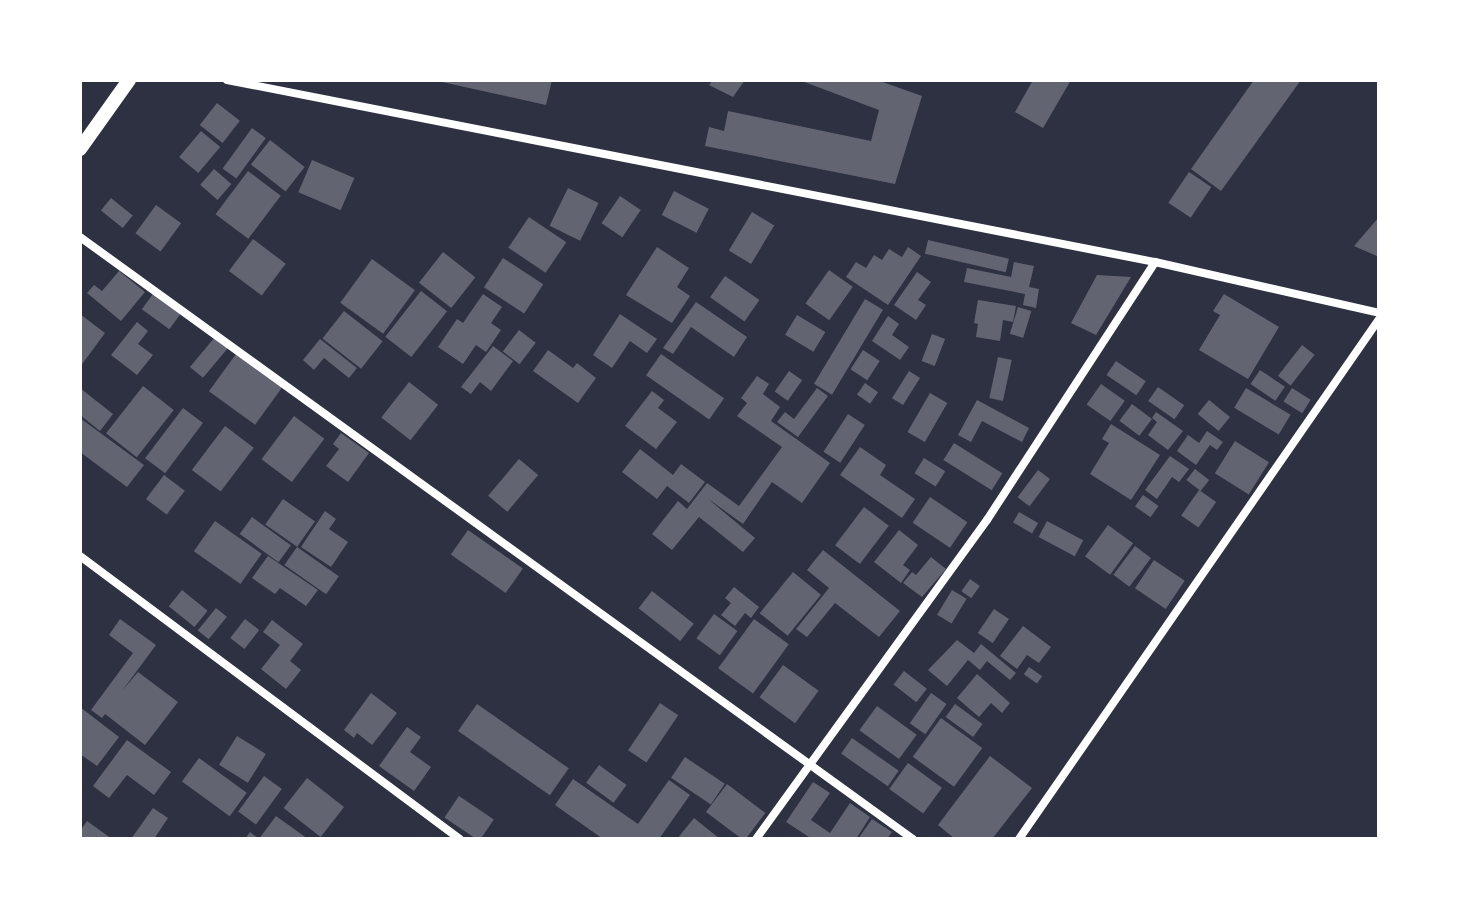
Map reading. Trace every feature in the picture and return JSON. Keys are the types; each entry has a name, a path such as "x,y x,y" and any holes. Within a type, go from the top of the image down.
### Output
{"street":[{"path":"80,149 129,80"},
{"path":"227,80 1155,262 1379,316 1019,839"},
{"path":"80,237 812,763 913,839"},
{"path":"756,839 987,520 1155,262"},
{"path":"80,556 460,839"}],"building":[{"path":"433,80 552,80 546,105"},
{"path":"713,80 745,80 733,97 709,85"},
{"path":"799,80 877,80 922,96 895,184 705,146 709,127 724,131 728,111 871,141 879,110"},
{"path":"1033,80 1071,80 1043,128 1015,112"},
{"path":"1254,80 1301,80 1221,191 1191,169"},
{"path":"217,103 240,121 223,143 200,125"},
{"path":"252,128 266,138 236,178 223,168"},
{"path":"201,131 220,147 198,173 179,157"},
{"path":"270,140 305,167 286,192 251,164"},
{"path":"312,160 354,178 341,210 298,192"},
{"path":"214,169 231,184 218,200 200,185"},
{"path":"248,171 281,196 248,239 216,214"},
{"path":"1189,172 1211,187 1191,218 1168,203"},
{"path":"568,188 599,203 580,241 550,226"},
{"path":"674,191 709,209 696,233 662,215"},
{"path":"620,196 641,210 622,237 602,223"},
{"path":"111,198 133,216 123,228 101,210"},
{"path":"156,205 181,223 161,252 135,233"},
{"path":"752,212 774,225 751,264 729,251"},
{"path":"529,217 566,242 546,273 508,248"},
{"path":"1379,217 1379,257 1354,246"},
{"path":"253,239 286,264 262,296 229,271"},
{"path":"928,240 1009,259 1006,272 925,254"},
{"path":"657,247 689,268 677,287 690,296 672,323 626,295"},
{"path":"908,247 921,256 888,305 846,277 856,262 866,268 874,255 882,260 889,249 902,257"},
{"path":"443,252 475,277 451,308 419,283"},
{"path":"503,258 543,284 524,313 484,287"},
{"path":"372,259 415,290 383,334 340,303"},
{"path":"1014,262 1034,266 1029,287 1039,289 1036,308 1023,305 1025,294 964,282 967,268 1011,277"},
{"path":"829,270 853,287 829,320 805,304"},
{"path":"119,271 145,292 121,321 87,293 94,285 102,291"},
{"path":"917,272 931,282 918,300 926,305 916,320 894,305"},
{"path":"1097,275 1131,277 1096,335 1071,323"},
{"path":"725,276 759,300 744,321 710,297"},
{"path":"421,291 447,311 411,357 385,337"},
{"path":"153,294 181,314 169,329 142,309"},
{"path":"483,294 502,307 491,323 501,330 486,352 476,345 463,364 438,347 457,319 463,323"},
{"path":"1224,294 1279,327 1248,379 1199,350 1220,315 1213,311"},
{"path":"865,299 883,310 832,395 814,384"},
{"path":"978,300 1016,306 1013,322 1003,320 1000,341 976,337 978,324 974,323"},
{"path":"696,302 747,337 734,357 691,327 673,354 663,348"},
{"path":"1018,307 1031,311 1023,338 1010,334"},
{"path":"344,311 383,341 361,369 322,339"},
{"path":"80,314 105,333 80,367"},
{"path":"620,314 657,339 647,353 630,341 612,368 593,355"},
{"path":"797,315 825,332 813,352 785,335"},
{"path":"888,316 899,324 892,335 909,347 900,360 872,341"},
{"path":"137,322 148,331 138,344 153,355 137,375 111,355"},
{"path":"519,330 536,343 520,364 503,352"},
{"path":"932,334 945,339 935,366 922,361"},
{"path":"215,337 228,348 203,378 190,367"},
{"path":"320,339 357,368 349,378 324,358 314,370 303,360"},
{"path":"1302,345 1315,355 1291,386 1278,376"},
{"path":"493,346 513,361 491,391 480,382 471,394 461,387"},
{"path":"548,350 573,368 577,363 596,378 578,403 533,371"},
{"path":"863,350 880,361 867,380 850,369"},
{"path":"236,354 282,388 255,425 209,391"},
{"path":"661,354 724,398 709,419 646,375"},
{"path":"998,357 1012,360 1003,401 989,398"},
{"path":"1116,361 1146,381 1136,395 1106,375"},
{"path":"1260,370 1285,387 1275,401 1250,384"},
{"path":"789,371 802,380 788,401 775,391"},
{"path":"909,371 920,378 903,405 892,398"},
{"path":"757,376 769,384 763,394 780,407 771,421 830,463 802,503 772,482 743,524 707,498 755,538 743,552 699,517 672,550 652,534 678,501 687,509 707,483 739,506 782,447 737,416 747,403 741,398"},
{"path":"409,382 438,405 410,440 381,417"},
{"path":"865,383 878,392 870,404 857,394"},
{"path":"1101,384 1125,401 1110,421 1087,404"},
{"path":"143,386 174,410 137,457 106,433"},
{"path":"1158,387 1184,405 1174,419 1148,401"},
{"path":"80,388 113,414 100,431 80,415"},
{"path":"817,388 828,396 798,437 777,422 785,412 794,419"},
{"path":"1246,388 1291,415 1279,434 1234,408"},
{"path":"1292,388 1311,400 1302,413 1284,402"},
{"path":"652,391 664,400 658,408 677,422 656,449 625,426"},
{"path":"930,393 947,403 925,442 908,432"},
{"path":"977,400 1029,428 1022,442 982,421 971,442 958,435"},
{"path":"1209,400 1230,417 1219,431 1198,414"},
{"path":"1132,404 1152,419 1139,436 1119,421"},
{"path":"183,408 203,423 165,473 145,458"},
{"path":"1156,412 1183,431 1168,450 1148,435 1157,422 1152,418"},
{"path":"848,414 865,425 840,463 823,452"},
{"path":"294,416 324,439 292,482 262,459"},
{"path":"80,418 144,465 127,487 80,452"},
{"path":"1111,424 1160,455 1131,500 1090,474 1109,443 1102,439"},
{"path":"225,426 254,448 221,492 192,470"},
{"path":"1207,431 1223,442 1217,450 1210,445 1196,465 1177,451 1188,435 1199,443"},
{"path":"341,433 369,453 348,482 326,466 339,449 333,444"},
{"path":"1235,441 1269,462 1249,494 1215,473"},
{"path":"954,443 1002,473 992,490 943,460"},
{"path":"860,447 886,465 880,475 915,499 902,518 840,475"},
{"path":"640,449 673,475 681,464 705,482 689,503 667,486 657,499 622,472"},
{"path":"1170,456 1189,469 1179,482 1172,477 1157,499 1145,490"},
{"path":"924,458 945,471 936,487 914,473"},
{"path":"519,459 538,475 507,512 488,496"},
{"path":"1195,469 1209,480 1201,491 1186,480"},
{"path":"1038,470 1050,479 1030,506 1018,497"},
{"path":"164,475 185,491 167,515 146,499"},
{"path":"1199,490 1216,502 1198,527 1181,515"},
{"path":"1143,495 1159,506 1151,517 1135,506"},
{"path":"930,497 967,522 950,548 913,523"},
{"path":"283,499 315,521 297,547 265,524"},
{"path":"864,507 889,526 860,564 835,545"},
{"path":"325,511 336,519 329,529 348,542 331,567 301,547"},
{"path":"1019,512 1038,523 1032,533 1013,522"},
{"path":"252,517 291,545 278,562 240,534"},
{"path":"215,521 262,554 240,584 194,551"},
{"path":"1047,521 1083,540 1075,556 1039,537"},
{"path":"1108,525 1133,543 1110,575 1085,557"},
{"path":"468,530 523,568 506,593 451,555"},
{"path":"899,530 918,545 903,565 910,570 901,583 874,562"},
{"path":"1135,546 1151,558 1129,587 1113,575"},
{"path":"297,547 339,576 326,594 284,565"},
{"path":"823,550 900,611 879,637 835,603 807,637 796,629 829,588 807,570"},
{"path":"268,556 318,590 306,606 280,588 275,594 252,578"},
{"path":"931,557 946,569 922,597 903,583 912,572 916,575"},
{"path":"1154,560 1185,581 1166,609 1135,588"},
{"path":"793,572 821,595 788,636 760,613"},
{"path":"970,579 980,586 971,598 961,591"},
{"path":"734,587 759,607 751,618 745,613 735,626 721,615 731,603 725,598"},
{"path":"182,590 208,611 194,627 169,606"},
{"path":"952,590 967,599 952,624 937,615"},
{"path":"652,591 694,624 680,641 638,608"},
{"path":"216,608 227,617 209,639 198,631"},
{"path":"994,609 1009,619 993,643 978,633"},
{"path":"714,614 737,631 720,655 696,638"},
{"path":"120,619 156,645 122,691 138,672 178,702 145,745 105,714 102,718 91,710 133,653 109,635"},
{"path":"245,619 259,630 244,649 230,638"},
{"path":"754,619 789,644 753,694 718,668"},
{"path":"272,620 303,644 290,661 301,670 286,689 261,669 280,645 263,632"},
{"path":"1023,626 1051,647 1039,663 1027,655 1017,669 1000,656"},
{"path":"957,640 974,653 981,644 1016,673 1010,680 987,661 980,670 968,660 947,686 928,670"},
{"path":"783,665 819,691 795,723 759,697"},
{"path":"1029,667 1042,676 1037,684 1024,674"},
{"path":"904,671 927,689 916,702 894,684"},
{"path":"977,674 1010,703 1002,713 991,703 979,717 957,698"},
{"path":"371,693 397,713 372,745 357,733 354,738 344,730"},
{"path":"931,693 947,704 925,734 910,723"},
{"path":"660,703 678,715 646,763 628,750"},
{"path":"477,704 569,768 550,795 458,731"},
{"path":"955,704 983,724 973,737 946,717"},
{"path":"877,706 917,735 899,759 859,730"},
{"path":"80,707 119,737 97,766 80,754"},
{"path":"941,718 982,748 954,787 913,757"},
{"path":"407,727 421,737 410,752 431,767 414,791 379,766"},
{"path":"237,736 266,754 248,783 219,765"},
{"path":"852,738 899,771 888,786 841,754"},
{"path":"127,740 171,772 154,795 127,775 109,798 93,786"},
{"path":"990,756 1032,788 992,839 955,839 938,825"},
{"path":"685,757 725,784 711,805 671,778"},
{"path":"199,758 247,793 230,816 182,781"},
{"path":"908,763 942,788 923,814 889,789"},
{"path":"599,765 627,785 614,803 586,783"},
{"path":"264,776 282,789 256,825 238,812"},
{"path":"307,778 344,807 321,837 284,808"},
{"path":"573,779 638,824 669,780 690,795 659,839 603,839 555,805"},
{"path":"813,782 830,793 811,820 830,833 850,803 870,817 856,839 812,839 786,822"},
{"path":"727,784 765,813 746,839 742,839 706,812"},
{"path":"459,796 494,819 481,839 476,839 444,818"},
{"path":"153,808 168,818 154,839 131,839"},
{"path":"276,816 308,839 259,839"},
{"path":"694,818 720,839 677,839"},
{"path":"872,819 892,832 887,839 858,839"},
{"path":"87,821 112,839 80,839 80,831"},
{"path":"250,832 259,839 245,839"}]}
